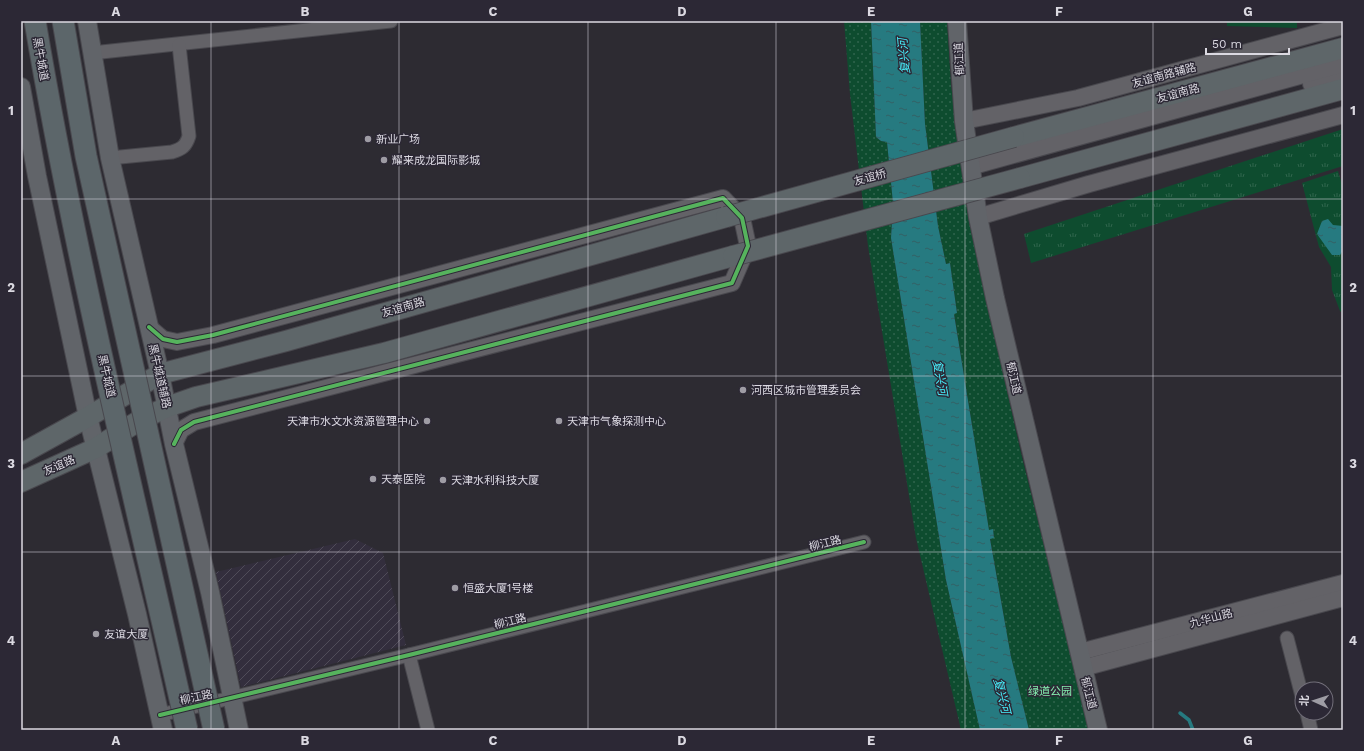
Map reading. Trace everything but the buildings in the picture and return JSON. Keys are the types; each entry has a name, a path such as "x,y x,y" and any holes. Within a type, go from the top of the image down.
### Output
{"highway":[{"name":"黑牛城道","path":"34,21 50,112 77,242 186,730"},
{"path":"63,21 86,156 214,730"}],"main road":[{"name":"黑牛城道辅路","path":"87,21 110,158 160,374 174,444 210,592 239,730"},
{"name":"郁江道","path":"957,21 996,298 1087,659 1110,730"},
{"name":"郁江道","path":"968,21 970,119"},
{"name":"友谊南路","path":"1014,138 1343,48"},
{"path":"21,87 37,176 88,417 137,614 161,722"},
{"path":"96,448 135,423 167,407 196,397 384,353 1343,89"},
{"name":"友谊桥","path":"726,217 1014,138"},
{"name":"友谊南路","path":"88,417 160,374 286,341 726,217"},
{"path":"21,454 88,417"},
{"name":"友谊路","path":"21,482 96,448"},
{"name":"郁江道","path":"1087,659 1098,730"}],"street":[{"path":"92,53 179,45 391,21"},
{"name":"友谊南路辅路","path":"970,119 1078,98 1343,26"},
{"path":"110,158 172,152 180,150 186,144 189,136 179,45"},
{"path":"977,170 1343,64"},
{"path":"977,170 1343,76"},
{"path":"984,216 1089,184 1343,115"},
{"path":"149,327 163,339 177,342 213,335 723,198 742,218 748,246 732,283 194,422 182,430 174,444"},
{"name":"柳江路","path":"161,722 232,698 864,542"},
{"name":"九华山路","path":"1087,659 1343,583"},
{"name":"九华山路","path":"1087,659 1343,598"},
{"path":"1287,638 1298,681"},
{"path":"409,655 428,730"}],"shaded area":[{"path":"355,539 383,553 406,645 241,687 216,572"}],"green space":[{"path":"844,21 871,21 876,137 881,141 887,142 893,203 891,238 946,580 980,730 961,730 916,538 868,246 850,94"},
{"name":"绿道公园","path":"920,21 947,21 951,85 969,222 1021,453 1090,730 1029,730 1011,657 990,538 994,537 993,530 989,530 954,313 957,313 950,263 946,264 938,226 925,124"},
{"path":"1227,21 1297,21 1297,28 1227,26"},
{"path":"1343,129 1343,166 1031,263 1024,234"},
{"path":"1338,171 1343,188 1343,313 1340,311 1332,290 1331,267 1319,247 1302,183"}],"water":[{"name":"复兴河","path":"871,21 920,21 925,124 938,226 946,264 950,263 957,313 954,314 989,530 993,529 994,538 990,539 1011,657 1029,730 980,730 946,580 891,238 893,203 887,142 881,141 876,137"},
{"path":"1328,219 1333,225 1343,226 1343,250 1340,255 1332,255 1317,234 1322,221"}],"waterway":[{"path":"1180,713 1189,720 1193,730"}],"cycle path":[{"path":"149,327 163,339 177,342 213,335 723,198 742,218 748,246 732,283 194,422 181,430 174,444"},
{"path":"160,715 864,542"}],"place":[{"name":"新业广场","path":"368,139"},
{"name":"耀来成龙国际影城","path":"384,160"},
{"name":"河西区城市管理委员会","path":"743,390"},
{"name":"天津市水文水资源管理中心","path":"427,421"},
{"name":"天津市气象探测中心","path":"559,421"},
{"name":"天泰医院","path":"373,479"},
{"name":"天津水利科技大厦","path":"443,480"},
{"name":"恒盛大厦1号楼","path":"455,588"},
{"name":"友谊大厦","path":"96,634"}]}
